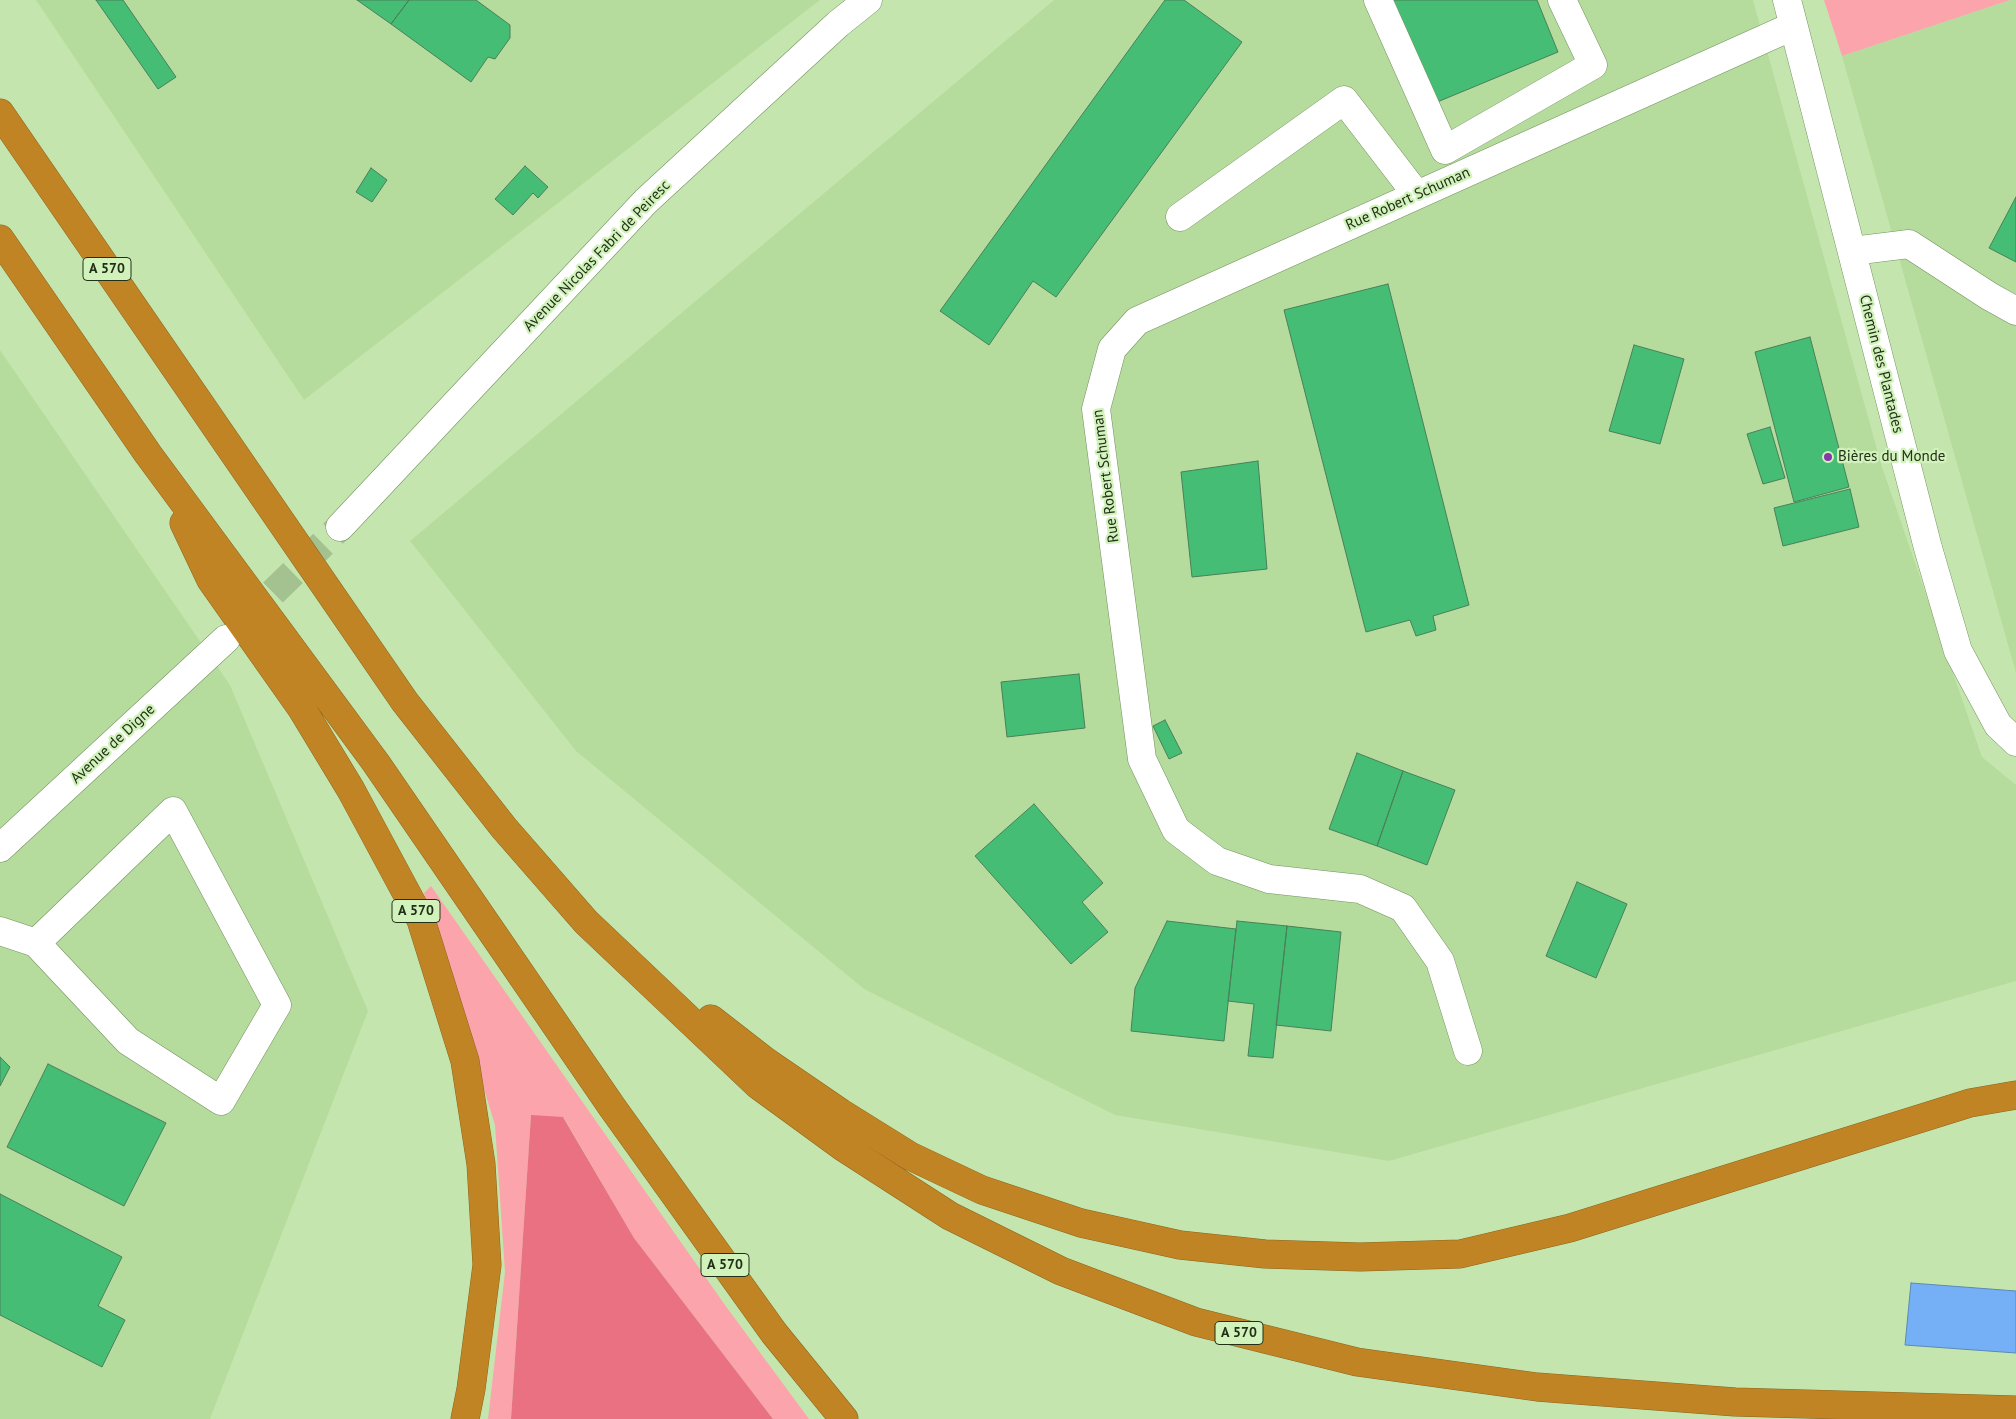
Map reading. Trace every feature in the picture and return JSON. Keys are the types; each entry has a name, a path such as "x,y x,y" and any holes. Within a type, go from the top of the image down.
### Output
{"highway":[{"name":"A 570","path":"0,113 405,702 504,828 586,922 758,1085 843,1147 950,1216 1061,1271 1196,1322 1357,1362 1538,1386 1736,1402 2016,1410"},
{"name":"A 570","path":"0,239 155,464 376,763 612,1107 774,1333 844,1419"},
{"name":"A 570","path":"155,464 211,580 312,726 351,790 421,920 465,1061 481,1164 487,1265 471,1389 464,1419"},
{"name":"A 570","path":"586,922 765,1061 841,1113 910,1156 982,1190 1081,1223 1180,1245 1265,1254 1322,1256 1360,1257 1460,1254 1570,1228 1970,1102 2016,1094"}],"street":[{"name":"Avenue Nicolas Fabri de Peiresc","path":"340,527 646,202 838,24 868,0"},
{"path":"1378,0 1445,150 1592,65 1562,0"},
{"name":"Chemin des Plantades","path":"1787,0 1928,548 1958,651 1998,725 2016,742"},
{"name":"Rue Robert Schuman","path":"1468,1051 1440,961 1403,908 1360,889 1269,879 1217,861 1176,830 1142,759 1096,409 1112,349 1136,321 1794,26"},
{"path":"1180,217 1344,100 1418,195"},
{"path":"1852,252 1909,244 1989,296 2016,311"},
{"name":"Avenue de Digne","path":"0,848 226,639"},
{"path":"0,931 36,943 128,1041 221,1101 277,1005 173,811 36,943"}],"shaded area":[{"path":"36,0 820,0 304,400"},
{"path":"1054,0 1753,0 1881,464 1982,757 2016,785 2016,981 1389,1161 1115,1115 864,989 576,751 410,541"},
{"path":"1824,0 2010,0 1842,56"},
{"path":"2010,0 2016,0 2016,673 1842,56"},
{"path":"0,350 230,685 368,1011 210,1419 0,1419"},
{"path":"431,886 725,1305 809,1419 773,1419 634,1238 564,1118 531,1116 511,1419 488,1419 505,1272 495,1125 424,893"},
{"path":"531,1115 563,1117 634,1238 773,1419 511,1419"}],"water":[{"path":"1911,1283 2016,1291 2016,1353 1905,1345"}],"building":[{"path":"96,0 123,0 176,77 158,89"},
{"path":"357,0 409,0 391,24"},
{"path":"409,0 476,0 510,25 510,38 495,59 488,57 471,82 391,24"},
{"path":"1165,0 1184,0 1242,42 1056,297 1033,281 989,345 940,311"},
{"path":"1386,0 1537,0 1558,52 1430,105"},
{"path":"525,166 548,187 538,198 533,193 513,215 495,199"},
{"path":"371,168 387,180 372,202 356,192"},
{"path":"2016,197 2016,262 1989,248"},
{"path":"1388,284 1469,605 1433,616 1436,630 1416,636 1410,620 1366,632 1284,310"},
{"path":"1810,337 1849,487 1794,502 1755,352"},
{"path":"1634,345 1684,359 1660,444 1609,431"},
{"path":"1770,427 1785,478 1763,484 1747,434"},
{"path":"1258,461 1267,569 1192,577 1181,472"},
{"path":"1850,489 1859,527 1783,546 1774,508"},
{"path":"1079,674 1085,728 1007,737 1001,682"},
{"path":"1165,720 1182,753 1169,759 1153,726"},
{"path":"1357,753 1403,771 1377,846 1329,829"},
{"path":"1403,771 1455,790 1427,865 1377,846"},
{"path":"1034,804 1103,883 1082,902 1108,932 1071,964 975,856"},
{"path":"1577,882 1627,904 1596,978 1546,956"},
{"path":"1167,921 1236,929 1224,1041 1131,1031 1135,988"},
{"path":"1237,921 1287,926 1273,1058 1248,1056 1254,1004 1228,1001"},
{"path":"1287,926 1341,932 1331,1031 1276,1025"},
{"path":"0,1057 10,1067 0,1086"},
{"path":"48,1064 166,1123 124,1206 7,1147"},
{"path":"0,1194 122,1257 98,1306 125,1320 102,1367 0,1315"}],"tunnel":[{"path":"243,622 340,527"}],"place":[{"name":"Bières du Monde","path":"1828,457"}]}
